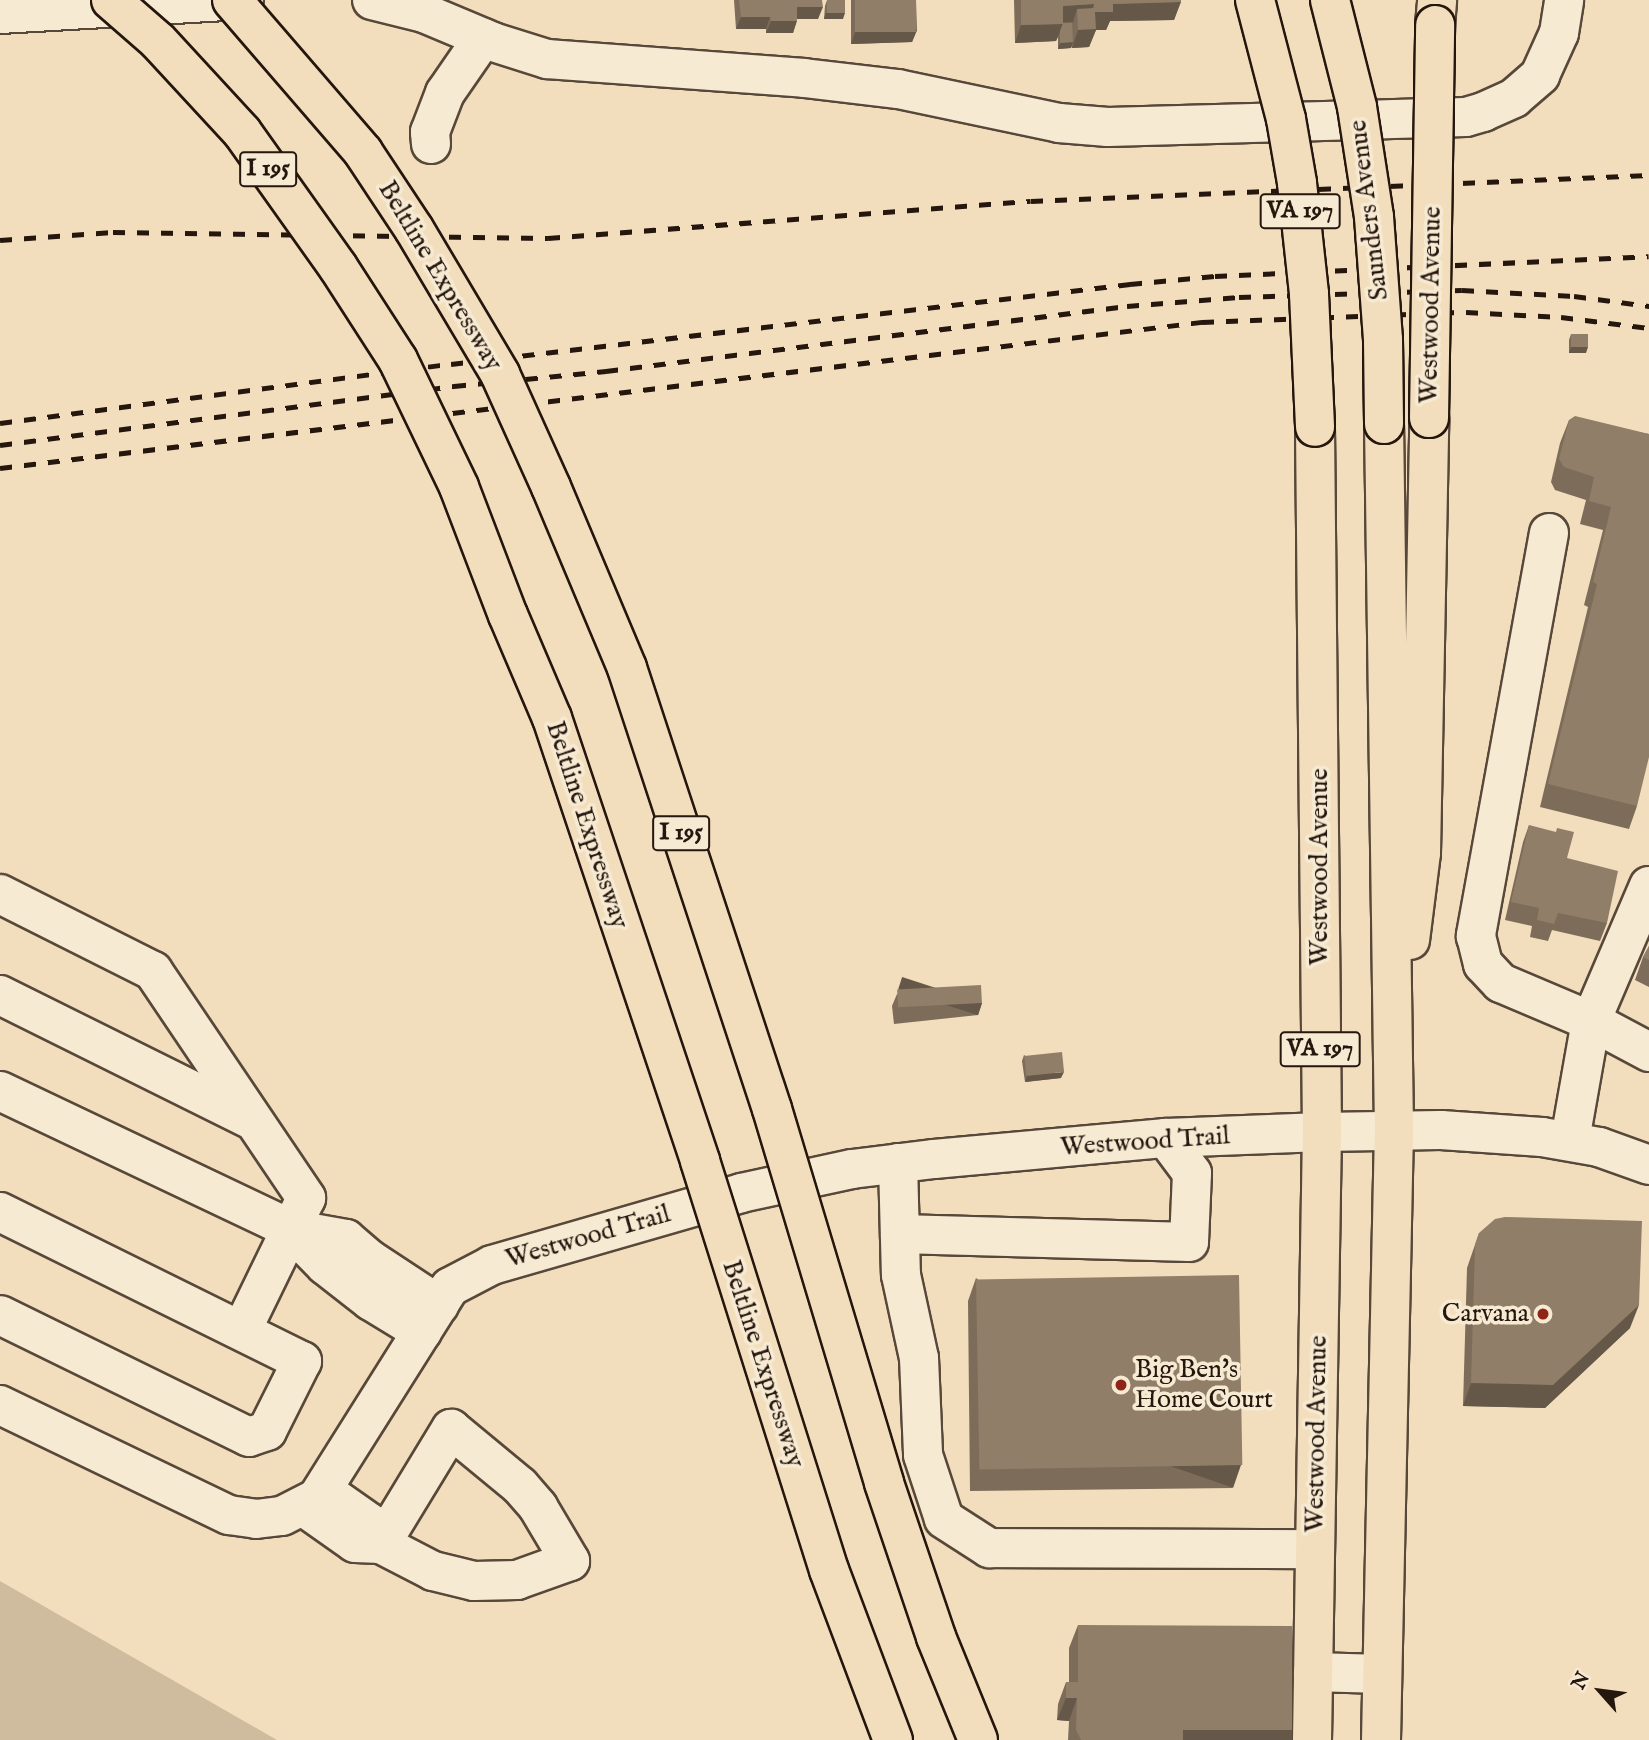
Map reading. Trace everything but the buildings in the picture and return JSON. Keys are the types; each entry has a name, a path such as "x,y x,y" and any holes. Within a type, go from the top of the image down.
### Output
{"main road":[{"name":"Beltline Expressway","path":"111,0 158,41 223,112 274,177 338,267 398,360 460,487 508,615 552,718 700,1161 829,1570 893,1740"},
{"name":"Beltline Expressway","path":"232,0 363,152 414,229 500,374 551,487 627,668 772,1109 884,1483 936,1637 978,1740"},
{"name":"Westwood Avenue","path":"1255,0 1274,69 1297,183 1309,294 1315,427 1322,1132 1312,1740"},
{"name":"Saunders Avenue","path":"1330,0 1357,107 1374,217 1383,340 1384,424"},
{"name":"Westwood Avenue","path":"1394,1070 1421,853 1436,12"},
{"name":"Westwood Avenue","path":"1381,1740 1394,1130 1384,424"}],"street":[{"path":"0,15 244,0"},
{"path":"372,0 424,13 483,38 547,59 804,78 898,89 1072,124 1108,127 1466,117 1514,99 1540,75 1559,33 1564,0"},
{"path":"431,144 430,132 445,93 483,38"},
{"path":"1549,533 1476,936 1483,964 1501,983 1591,1021 1649,1052"},
{"path":"1570,1140 1591,1021 1649,886"},
{"path":"0,894 153,971 306,1198 242,1330"},
{"path":"0,995 254,1121"},
{"path":"0,1091 290,1229 325,1265 371,1301 430,1319"},
{"name":"Westwood Trail","path":"313,1498 450,1287 492,1265 741,1193 852,1169 898,1163 1166,1138 1322,1132 1473,1131 1570,1140 1649,1165"},
{"path":"900,1234 1189,1242 1192,1173 1166,1138"},
{"path":"898,1163 901,1275 919,1358 923,1455 944,1520 989,1548 1315,1549"},
{"path":"0,1212 302,1361 267,1431 249,1437 0,1315"},
{"path":"0,1405 229,1515 269,1518 313,1498 355,1544 381,1544 433,1571 474,1581 517,1580 570,1561 538,1507 520,1486 451,1429 381,1544"},
{"path":"1313,1672 1382,1674"}],"shaded area":[{"path":"0,1581 277,1740 0,1740"}],"railway":[{"path":"0,240 113,232 548,238 1031,201 1649,175"},
{"path":"0,423 451,364 1130,284 1215,276 1649,256"},
{"path":"0,445 454,386 606,371 1127,306 1239,297 1462,290 1574,296 1649,306"},
{"path":"0,468 1202,322 1466,312 1561,317 1649,328"}],"place":[{"name":"Carvana","path":"1543,1314"},
{"name":"Big Ben's Home Court","path":"1121,1385"}]}
